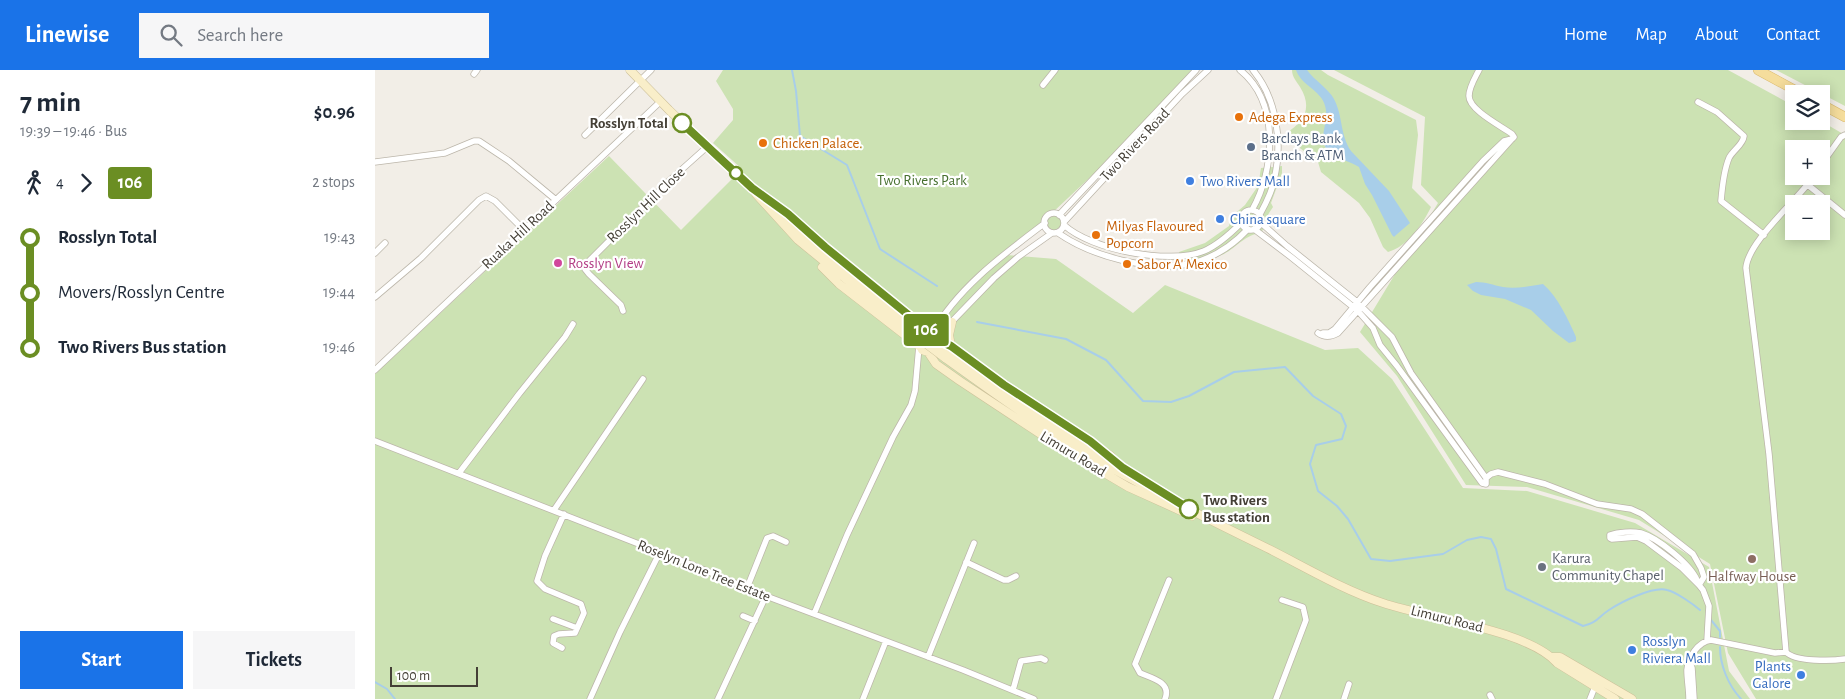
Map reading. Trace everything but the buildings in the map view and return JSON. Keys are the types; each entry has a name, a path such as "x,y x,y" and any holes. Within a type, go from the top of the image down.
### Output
{"main road":[{"name":"Limuru Road","path":"631,70 754,190 841,269 928,334 991,391 1071,444 1119,472 1233,532 1352,590 1383,603 1499,633 1529,644 1552,657 1557,663 1632,699"},
{"path":"1758,70 1786,85"},
{"path":"1830,109 1845,117"},
{"name":"Limuru Road","path":"754,190 811,256 839,284 928,352 936,364 1057,445 1128,487 1217,528 1233,532"},
{"name":"Limuru Road","path":"798,240 845,280 928,334 990,384 1076,441 1189,509"},
{"path":"928,352 936,349 928,334 930,324 940,318"},
{"path":"948,352 949,335 955,319"},
{"path":"919,346 921,337 928,334"},
{"name":"Limuru Road","path":"1597,683 1615,699"}],"street":[{"path":"585,135 651,70"},
{"path":"1043,85 1055,70"},
{"name":"Two Rivers Road","path":"1059,215 1196,70"},
{"name":"Two Rivers Road","path":"1064,224 1182,94 1207,70"},
{"path":"928,334 948,309 988,269 1045,223 1048,215 1052,213 1059,215 1073,234 1093,243 1131,252 1175,256 1203,251 1216,245 1241,223 1243,214 1252,210 1265,181 1269,160 1269,133 1265,110 1255,86 1247,75 1240,70"},
{"path":"1045,223 1047,229 1107,257 1170,265 1189,264 1220,252 1237,240 1260,219 1274,180 1277,131 1274,111 1261,80 1253,70"},
{"path":"1357,306 1337,333 1326,337 1318,333 1329,333 1335,329 1498,145 1512,139 1512,134 1477,110 1469,102 1469,93 1479,70"},
{"name":"Ruaka Hill Road","path":"375,370 661,101"},
{"path":"1698,102 1717,112 1744,136 1743,142 1733,152 1728,161 1721,202 1764,235"},
{"path":"1830,152 1841,137 1845,135"},
{"path":"375,162 445,153 474,141 479,141 509,161 556,200"},
{"name":"Rosslyn Hill Close","path":"623,311 621,305 589,274 585,269 585,265 669,180 708,146"},
{"path":"1093,178 1100,184"},
{"path":"1845,215 1808,185 1764,235 1749,256 1746,268 1769,454 1786,652 1789,656 1798,658 1845,659"},
{"path":"375,297 421,258 483,197 490,197 495,201 524,230"},
{"path":"1241,223 1357,306 1373,328 1385,352 1483,484 1488,483 1487,478 1411,373 1397,344 1357,306 1287,246 1252,210"},
{"path":"928,334 955,319 993,278 1018,257 1055,233 1064,224"},
{"path":"375,253 385,243"},
{"path":"948,309 955,319"},
{"path":"459,473 565,337 573,324"},
{"path":"814,614 847,535 893,437 911,405 915,391 919,346"},
{"path":"554,510 643,379"},
{"name":"Roselyn Lone Tree Estate","path":"375,441 660,552 766,596 1034,699"},
{"path":"1487,478 1491,474 1498,472 1545,484 1597,504 1631,508 1642,514 1693,554 1701,568 1703,577 1699,584"},
{"path":"562,648 553,643 554,636 573,634 584,613 581,604 545,589 537,581 545,556 564,514"},
{"path":"1699,584 1682,568 1646,541 1637,537 1612,539 1610,535 1638,533 1653,540 1683,562 1694,574 1703,590 1709,606 1707,641"},
{"path":"747,588 767,538 773,536 786,542"},
{"path":"928,657 974,543"},
{"path":"590,699 620,632 660,552"},
{"path":"966,562 1003,580 1016,576"},
{"path":"1165,699 1167,694 1165,686 1157,680 1140,673 1135,664 1169,580"},
{"path":"718,699 766,596"},
{"path":"1276,699 1306,620 1303,607 1282,600"},
{"path":"743,616 755,621"},
{"path":"553,619 577,628"},
{"path":"863,699 885,641"},
{"path":"1689,699 1687,668 1696,650 1707,641 1775,652 1786,652"},
{"path":"1013,690 1021,662 1041,658 1045,660"},
{"path":"1690,663 1694,699"},
{"path":"1590,699 1597,683"},
{"path":"1343,699 1349,684"}],"green space":[{"name":"Two Rivers Park","path":"723,70 1196,70 1117,152 1051,214 1058,215 1063,220 1060,230 1054,233 1051,232 1045,220 1007,255 1056,259 1133,313 1165,285 1325,350 1358,348 1392,379 1463,488 1527,491 1635,523 1709,567 1729,671 1750,699 375,699 375,374 609,156 681,230 742,169 713,143 733,120 733,109 716,81"},
{"path":"1292,70 1321,70 1416,120 1418,135 1412,188 1431,207 1414,234 1402,245 1388,252 1383,247 1370,218 1359,203 1321,172 1318,162 1296,145 1286,145 1286,133 1302,119 1306,108 1304,95"},
{"path":"1334,70 1728,70 1785,101 1785,130 1830,130 1830,126 1845,135 1845,699 1756,699 1728,653 1710,564 1639,520 1527,487 1466,485 1397,376 1360,332 1438,203 1421,185 1425,117"},
{"path":"1776,70 1845,70 1845,106 1830,98 1830,85 1805,85"},
{"path":"1282,166 1282,173 1271,203 1273,207 1267,217 1272,224 1264,228 1261,233 1246,238 1224,254 1183,268 1179,252 1205,243 1229,226 1231,217 1245,205 1258,186 1261,168"}],"water":[{"path":"1296,70 1307,70 1334,99 1347,145 1389,191 1410,223 1394,237 1365,184 1359,167 1334,155 1326,148 1323,142 1323,135 1326,114 1322,99 1301,79"},
{"path":"1476,282 1508,288 1543,284 1562,309 1570,323 1576,341 1569,343 1531,310 1505,299 1481,295 1467,285"}],"waterway":[{"path":"792,70 800,136 847,165 880,249 937,286"},
{"path":"977,322 1066,339 1106,360 1143,401 1171,402 1189,396 1234,372 1285,367 1313,396 1341,414 1346,426 1342,439 1316,445 1310,464 1318,491 1337,506 1348,519 1371,559 1390,561 1443,554 1467,540 1481,537 1491,539 1496,549 1506,589 1583,626 1588,625 1621,603 1661,589 1671,591 1700,610"},
{"path":"1711,620 1720,631 1720,637"},
{"path":"1720,647 1721,661 1726,674 1732,688 1741,699"},
{"path":"375,682 387,689 395,699"}],"bus line":[{"name":"106","path":"682,123 755,191 762,194 788,214 938,340 951,346 1004,385 1090,441 1123,468 1189,509"}],"place":[{"name":"Adega Express","path":"1239,117"},
{"name":"Rosslyn Total","path":"682,123"},
{"name":"Chicken Palace.","path":"763,143"},
{"name":"Barclays Bank Branch & ATM","path":"1251,147"},
{"name":"Two Rivers Mall","path":"1190,181"},
{"name":"China square","path":"1220,219"},
{"name":"Milyas Flavoured Popcorn","path":"1096,235"},
{"name":"Rosslyn View","path":"558,263"},
{"name":"Sabor A' Mexico","path":"1127,264"},
{"name":"Two Rivers Bus station","path":"1189,509"},
{"name":"Halfway House","path":"1752,559"},
{"name":"Karura Community Chapel","path":"1542,567"},
{"name":"Rosslyn Riviera Mall","path":"1632,650"},
{"name":"Plants Galore","path":"1801,675"}]}
